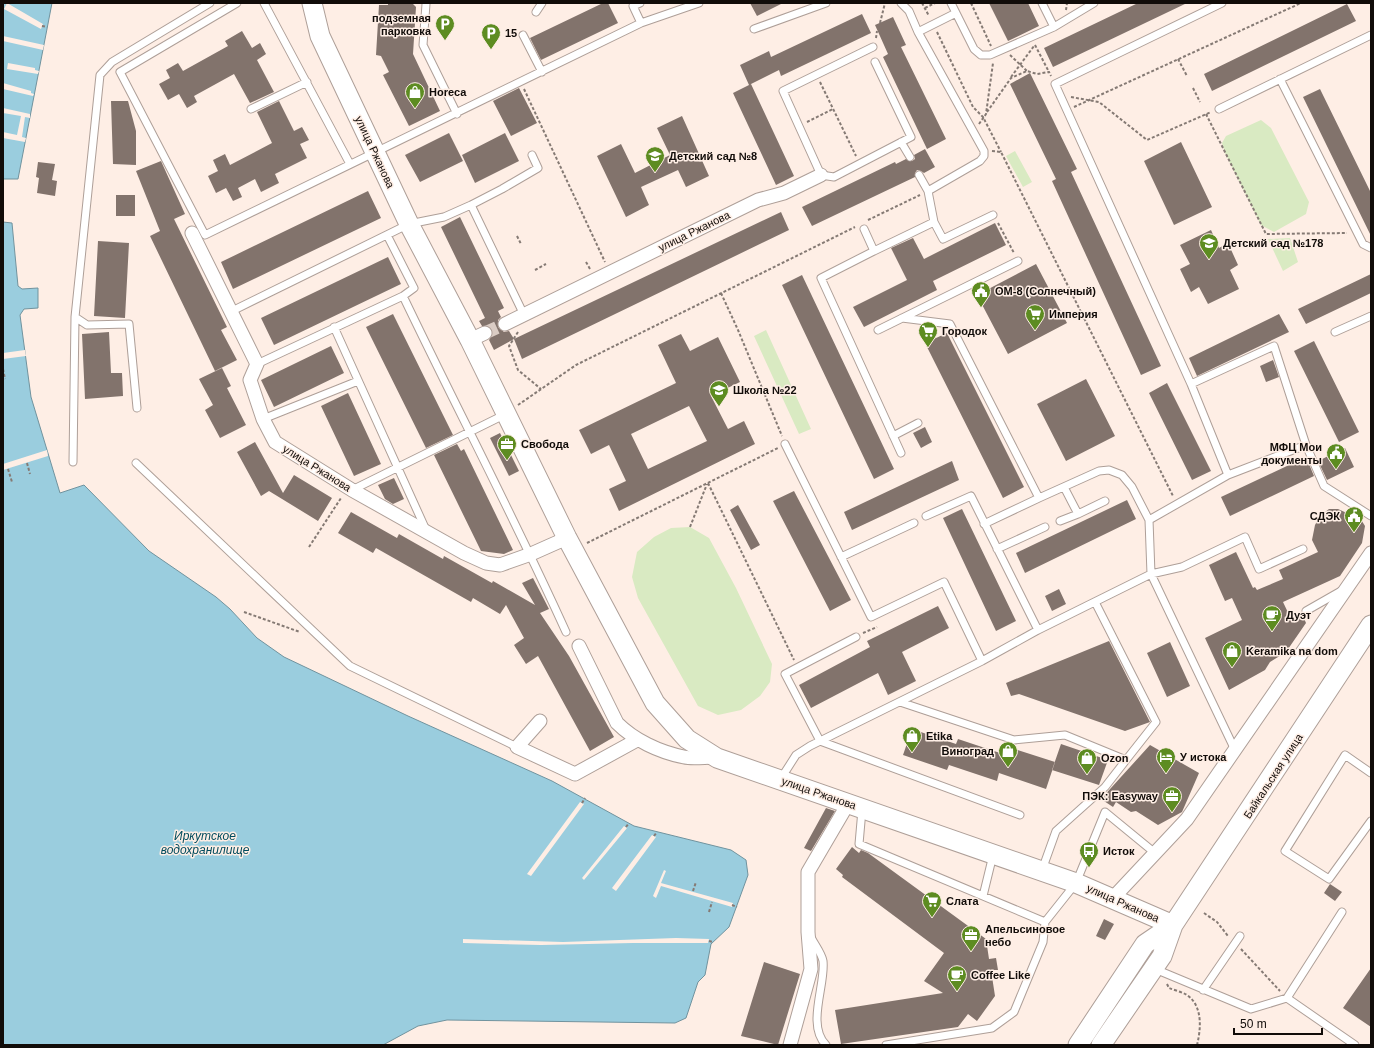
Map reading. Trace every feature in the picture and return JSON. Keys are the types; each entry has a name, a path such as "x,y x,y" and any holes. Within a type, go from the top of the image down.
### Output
{"street":[{"name":"улица Ржанова","path":"312,3 320,36 409,224 478,336 506,414 570,544 655,703 687,739 717,758 1042,870 1113,898 1173,925"},
{"name":"улица Ржанова","path":"505,324 758,200 784,193 821,175"},
{"path":"192,233 257,364"},
{"name":"улица Ржанова","path":"257,364 250,380 263,419 275,442 347,493 486,563 500,565 531,554 570,544"},
{"path":"1113,898 1187,819 1371,553"},
{"name":"Байкальская улица","path":"1102,1045 1158,970 1173,925 1366,637"},
{"path":"579,646 617,723 637,740 684,757 717,758"},
{"path":"540,721 518,748 574,774 637,740"},
{"path":"790,1045 811,969 808,932 808,872 855,805"},
{"name":"Байкальская улица","path":"1078,1045 1145,944 1173,925"}],"lane":[{"path":"73,462 75,317 100,75 112,62 210,3"},
{"path":"237,3 120,72 205,236 350,164 376,154 641,23 700,3"},
{"path":"264,3 350,164"},
{"path":"536,12 542,3"},
{"path":"640,3 633,6 641,23"},
{"path":"754,29 826,3"},
{"path":"901,3 908,11 918,32 984,151 984,156 980,161 928,191"},
{"path":"951,3 974,49 981,55 995,54 1054,27 1094,3"},
{"path":"1042,3 1054,27"},
{"path":"1222,3 1055,84 1191,384 1228,475"},
{"path":"426,4 423,45 457,114"},
{"path":"918,32 956,13"},
{"path":"523,35 542,72"},
{"path":"1219,109 1371,36"},
{"path":"873,47 783,91 821,175 834,178 911,137 874,62"},
{"path":"1280,79 1362,244 1371,248"},
{"path":"251,109 307,82"},
{"path":"901,142 910,157"},
{"path":"232,311 409,224 444,217 502,190 538,168 532,155"},
{"path":"919,175 928,191 934,222 943,239 994,215"},
{"path":"471,205 524,315"},
{"path":"901,453 821,278 934,222"},
{"path":"861,226 874,251"},
{"path":"257,364 403,296 414,288 387,235"},
{"path":"878,330 1018,261"},
{"path":"403,296 469,433 531,554 566,632"},
{"path":"1335,332 1371,316"},
{"path":"75,317 87,325 130,324 137,408"},
{"path":"902,318 950,324 1039,498"},
{"path":"334,328 427,532"},
{"path":"1191,384 1274,346 1306,445 1324,486 1371,516"},
{"path":"263,419 358,381"},
{"path":"347,493 506,414"},
{"path":"893,436 918,423"},
{"path":"785,444 871,617 944,582 982,662"},
{"path":"1149,520 1228,475 1306,445"},
{"path":"136,463 350,666 518,748"},
{"path":"984,524 1098,472 1109,470 1122,475 1132,487 1149,520 1151,574 1235,750"},
{"path":"1064,487 1078,514"},
{"path":"926,516 971,496 1038,630"},
{"path":"1060,521 1105,501"},
{"path":"841,557 914,523"},
{"path":"997,549 1045,527"},
{"path":"780,780 796,755 820,741 982,662 1038,630 1151,574 1182,567 1245,537 1259,569 1303,549"},
{"path":"1306,611 1346,588"},
{"path":"1042,870 1056,831 1105,787 1156,722 1095,602"},
{"path":"856,637 785,674 820,741 1020,815"},
{"path":"900,702 1014,740 1065,735 1126,760"},
{"path":"1371,773 1345,755 1284,851 1330,879 1371,821"},
{"path":"855,805 859,844 1045,922"},
{"path":"886,1045 992,1028 1014,1012 1043,942 1045,922 1076,883 1106,812 1155,853"},
{"path":"983,896 993,853"},
{"path":"1158,970 1251,1009 1287,998 1342,912"},
{"path":"808,932 823,960 817,1013 820,1039 826,1045"},
{"path":"1203,990 1240,936"},
{"path":"1287,998 1355,1045"}],"path":[{"path":"880,23 885,3"},
{"path":"922,3 934,24 973,107 983,118 1002,152 1177,504"},
{"path":"925,8 935,3"},
{"path":"971,3 995,54 986,114"},
{"path":"1067,110 1300,3"},
{"path":"42,26 47,27"},
{"path":"973,131 1045,31"},
{"path":"1035,44 1055,84"},
{"path":"1004,50 1027,71 1037,74 1049,72"},
{"path":"1178,59 1187,76"},
{"path":"1011,78 1027,71"},
{"path":"817,74 860,164"},
{"path":"521,82 610,273"},
{"path":"1193,88 1200,102"},
{"path":"1060,95 1098,102 1147,140 1219,109"},
{"path":"799,126 833,109"},
{"path":"1206,114 1266,234 1357,233"},
{"path":"984,151 1002,152"},
{"path":"506,414 576,364 861,226 928,191"},
{"path":"994,215 1018,261"},
{"path":"517,236 521,244"},
{"path":"586,262 591,270"},
{"path":"535,270 546,264"},
{"path":"570,544 708,483 785,444 738,330 721,293"},
{"path":"524,315 516,335 509,346 518,370 541,389"},
{"path":"3,369 4,378"},
{"path":"26,463 30,474"},
{"path":"8,469 12,482"},
{"path":"690,527 708,483"},
{"path":"708,483 797,667"},
{"path":"309,546 347,493"},
{"path":"856,637 877,627"},
{"path":"582,803 585,798"},
{"path":"626,827 629,823"},
{"path":"654,836 657,832"},
{"path":"692,891 696,882"},
{"path":"709,912 712,902"},
{"path":"732,905 737,907"},
{"path":"1204,913 1217,922 1235,944 1287,998"},
{"path":"708,941 712,942"},
{"path":"1158,970 1169,988 1187,995 1194,1002 1198,1013 1200,1030 1197,1045"}],"green space":[{"path":"1261,120 1271,128 1309,202 1306,214 1274,232 1261,225 1225,153 1222,143 1226,136"},
{"path":"1015,151 1032,182 1023,187 1006,156"},
{"path":"1290,238 1298,262 1283,271 1268,239"},
{"path":"766,330 811,429 799,434 754,336"},
{"path":"690,527 709,538 736,588 772,664 770,682 760,696 741,710 718,715 698,706 638,598 632,577 637,552 654,537 671,528"}],"water":[{"path":"3,3 52,3 18,179 3,179"},
{"name":"Иркутское водохранилище","path":"3,222 12,223 18,286 22,289 38,288 38,308 24,309 20,315 31,397 60,493 84,485 149,551 216,597 230,609 257,638 284,657 408,716 552,781 634,826 731,850 746,860 748,875 729,927 711,944 705,975 698,982 686,1018 675,1023 447,1020 418,1026 383,1045 3,1045"}],"pier":[{"path":"7,3 43,24 41,29 4,9"},
{"path":"3,36 44,45 43,50 3,41"},
{"path":"8,63 35,68 35,70 39,71 38,74 7,69"},
{"path":"3,83 31,91 31,93 34,94 33,96 3,89"},
{"path":"3,108 30,114 30,118 25,117 22,137 26,138 25,142 3,138 3,132 17,135 21,116 3,113"},
{"path":"25,350 26,356 3,359 3,353"},
{"path":"47,450 48,456 3,470 3,464"},
{"path":"580,802 584,804 531,876 527,874"},
{"path":"624,826 627,828 584,880 582,878"},
{"path":"652,835 656,837 616,891 612,888"},
{"path":"664,870 666,871 661,883 733,903 732,907 661,886 656,898 653,896"},
{"path":"676,938 709,939 708,943 541,945 463,943 463,939 563,942"}],"building":[{"path":"388,3 412,3 416,7 413,54 440,111 409,126 383,75 389,72 381,56 376,55 379,5 388,5"},
{"path":"603,3 608,3 618,23 541,60 530,38"},
{"path":"750,3 783,3 757,16"},
{"path":"989,3 1028,3 1039,26 1008,41"},
{"path":"1138,3 1187,3 1053,67 1044,48"},
{"path":"1347,4 1356,21 1212,91 1204,74"},
{"path":"862,14 871,33 781,76 779,70 749,85 740,65 769,51 771,57"},
{"path":"893,17 906,45 901,47 946,139 927,149 883,57 888,54 875,25"},
{"path":"242,31 252,48 260,43 266,54 257,60 274,92 250,103 234,74 194,96 197,102 187,108 179,94 168,100 159,84 170,78 166,70 178,63 183,71 228,46 225,41"},
{"path":"1030,73 1077,169 1071,172 1161,366 1141,375 1052,181 1056,179 1010,84"},
{"path":"751,84 794,176 776,185 733,93"},
{"path":"519,88 537,123 511,136 493,101"},
{"path":"1320,89 1371,193 1371,236 1303,97"},
{"path":"111,101 128,101 136,131 136,165 113,164"},
{"path":"279,101 294,131 302,127 309,140 300,144 307,158 275,174 279,183 261,192 255,179 238,188 242,197 233,201 226,188 216,193 208,176 218,171 213,160 225,154 230,165 272,143 257,112"},
{"path":"682,116 709,176 686,187 678,170 641,187 649,205 626,217 597,156 621,144 635,173 670,155 657,128"},
{"path":"449,133 463,161 420,182 405,155"},
{"path":"505,133 519,161 475,183 462,155"},
{"path":"1181,142 1212,207 1174,225 1144,161"},
{"path":"925,149 935,167 924,173 917,170 915,177 812,226 802,207 895,162 896,164 906,159 912,161 915,159 914,155"},
{"path":"161,161 185,214 174,219 227,327 221,330 237,360 215,371 150,236 160,231 136,171"},
{"path":"38,162 55,164 52,180 57,181 55,196 37,193 39,178 36,177"},
{"path":"368,191 381,218 233,289 221,262"},
{"path":"116,195 135,195 135,216 116,216"},
{"path":"781,212 789,230 522,359 514,339"},
{"path":"460,217 504,308 498,311 501,317 498,320 498,327 504,332 509,331 514,339 494,350 489,340 493,334 492,330 489,326 482,326 479,321 485,318 441,227"},
{"path":"995,223 1006,245 933,281 937,290 864,327 853,307 907,280 891,248 913,238 924,259"},
{"name":"Детский сад №178","path":"1211,230 1219,248 1228,243 1238,265 1230,270 1239,289 1208,304 1199,287 1191,292 1180,269 1190,264 1180,245"},
{"path":"98,241 129,243 125,318 94,316"},
{"path":"388,257 401,284 274,345 261,318"},
{"path":"1036,264 1067,323 1008,354 977,295"},
{"path":"1371,274 1371,293 1306,324 1298,309"},
{"path":"802,275 894,469 874,479 782,285"},
{"path":"393,314 453,435 426,448 366,327"},
{"path":"1279,314 1289,332 1197,376 1189,358"},
{"path":"109,332 111,373 122,373 123,396 85,399 82,334"},
{"path":"947,333 1024,487 1003,498 925,343"},
{"path":"681,334 690,351 718,337 740,382 711,396 728,429 744,421 755,444 619,511 609,489 626,481 609,445 591,454 579,430 676,383 658,345","holes":["689,406 707,441 648,469 631,434"]},
{"path":"1314,341 1359,432 1339,442 1294,351"},
{"path":"331,346 344,373 274,407 261,380"},
{"path":"1273,360 1279,377 1266,382 1260,366"},
{"path":"222,368 231,386 227,388 246,425 220,438 205,410 213,405 199,379"},
{"path":"1086,379 1115,436 1066,461 1037,404"},
{"path":"1167,383 1211,471 1192,480 1149,393"},
{"path":"348,393 381,464 354,476 321,406"},
{"path":"925,427 932,442 921,448 913,433"},
{"path":"500,433 519,471 509,476 490,438"},
{"path":"255,442 283,493 294,475 332,498 318,521 269,491 261,496 237,452"},
{"path":"457,444 461,451 464,449 513,550 504,554 481,551 434,455"},
{"path":"1345,448 1354,467 1327,480 1318,461"},
{"path":"1306,457 1314,476 1230,516 1221,497"},
{"path":"952,461 959,480 852,530 844,512"},
{"path":"394,478 404,499 393,504 385,499 378,485"},
{"path":"794,491 851,600 830,611 773,501"},
{"path":"1127,500 1136,519 1025,573 1016,553"},
{"path":"738,505 760,545 751,550 730,510"},
{"path":"962,509 1016,621 996,631 943,518"},
{"path":"1329,509 1338,509 1349,514 1356,520 1360,518 1365,526 1362,543 1340,576 1283,602 1292,621 1303,616 1306,623 1286,652 1270,662 1265,670 1229,690 1205,638 1242,620 1232,598 1225,601 1209,565 1236,552 1253,588 1255,587 1257,590 1283,579 1279,570 1318,552 1312,540 1315,525 1320,516"},
{"path":"351,512 397,538 399,534 443,559 444,556 492,583 493,581 535,605 522,583 533,578 549,609 540,613 569,656 614,737 590,751 538,656 526,664 514,645 524,638 506,605 500,614 473,598 471,602 376,548 373,553 338,533"},
{"path":"1059,589 1066,604 1052,611 1045,596"},
{"path":"938,606 949,628 902,652 916,681 888,695 878,673 811,708 799,685 870,647 867,641"},
{"path":"1109,641 1150,722 1125,731 1019,694 1011,696 1006,683"},
{"path":"1170,642 1190,686 1167,697 1147,653"},
{"path":"912,729 956,744 958,739 1006,755 1008,747 1055,762 1046,789 999,773 997,781 949,765 947,770 903,755"},
{"path":"1061,744 1108,760 1099,785 1052,770"},
{"path":"1150,745 1199,773 1182,812 1158,825 1136,811 1131,812 1116,802 1113,807 1101,799"},
{"path":"826,808 835,811 811,851 804,848"},
{"path":"852,847 859,853 861,850 868,853 986,939 989,959 996,958 998,970 991,970 995,996 977,1021 968,1014 958,1027 841,1044 835,1010 943,993 924,981 944,953 842,877 843,875 836,869"},
{"path":"1330,884 1342,892 1335,901 1324,893"},
{"path":"1104,919 1114,924 1105,940 1096,936"},
{"path":"764,962 800,974 778,1045 741,1036"},
{"path":"1371,968 1371,1027 1343,1008"}],"tunnel":[{"path":"485,333 505,324"}],"place":[{"name":"подземная парковка","path":"445,41"},
{"name":"15","path":"491,50"},
{"name":"Horeca","path":"415,109"},
{"name":"Детский сад №8","path":"655,173"},
{"name":"Детский сад №178","path":"1209,260"},
{"name":"ОМ-8 (Солнечный)","path":"981,308"},
{"name":"Империя","path":"1035,331"},
{"name":"Городок","path":"928,348"},
{"name":"Школа №22","path":"719,407"},
{"name":"Свобода","path":"507,461"},
{"name":"МФЦ Мои документы","path":"1336,470"},
{"name":"СДЭК","path":"1354,533"},
{"name":"Дуэт","path":"1272,632"},
{"name":"Keramika na dom","path":"1232,668"},
{"name":"Etika","path":"912,753"},
{"name":"Виноград","path":"1008,768"},
{"name":"У истока","path":"1166,774"},
{"name":"Ozon","path":"1087,775"},
{"name":"ПЭК: Easyway","path":"1172,813"},
{"name":"Исток","path":"1089,868"},
{"name":"Слата","path":"932,918"},
{"name":"Апельсиновое небо","path":"971,952"},
{"name":"Coffee Like","path":"957,992"}]}
